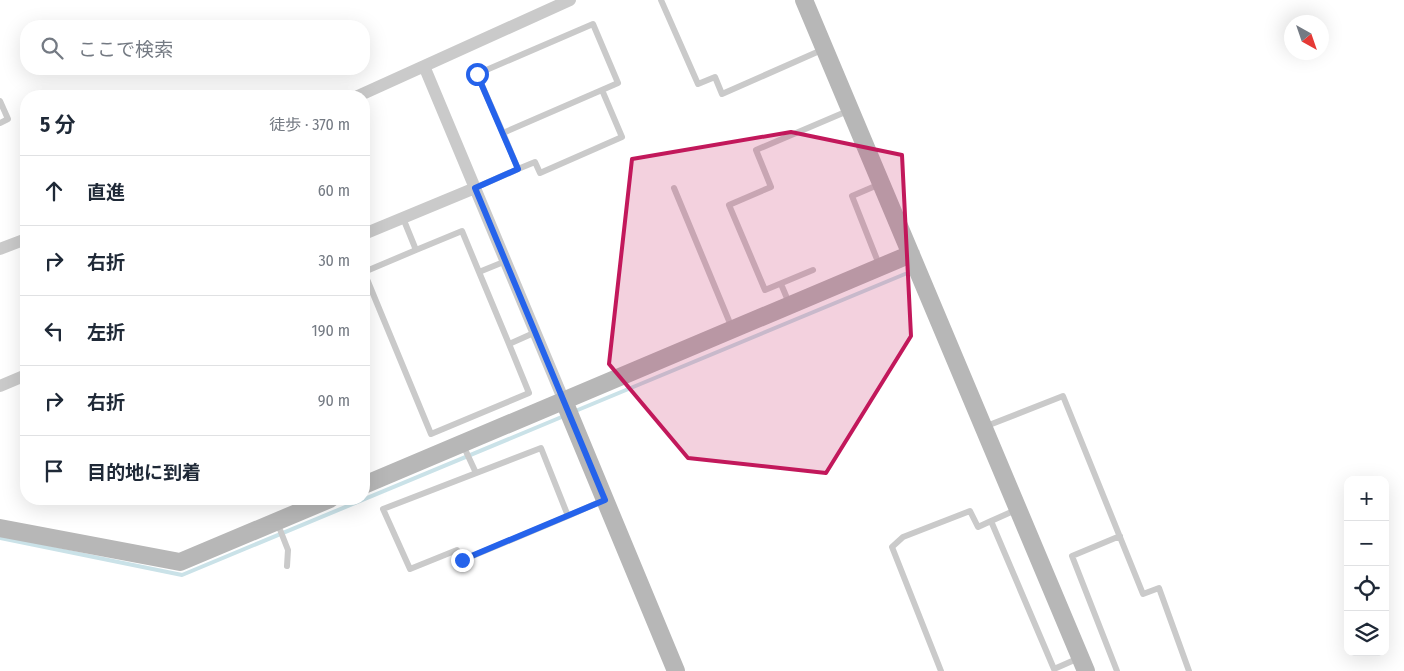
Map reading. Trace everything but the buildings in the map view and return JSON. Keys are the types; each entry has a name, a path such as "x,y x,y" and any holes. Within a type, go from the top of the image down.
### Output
{"street":[{"path":"370,91 570,0"},
{"path":"804,0 1083,664"},
{"path":"424,66 507,260 676,671"},
{"path":"370,232 475,188"},
{"path":"0,249 20,241"},
{"path":"370,483 568,409 733,330 910,254"},
{"path":"0,386 20,378"},
{"path":"0,528 180,562 278,525 318,505"}],"lane":[{"path":"661,0 698,84 715,77 722,94 825,49"},
{"path":"502,133 618,83 593,24 477,74 502,133 518,169"},
{"path":"475,188 535,162 540,173 622,137 602,90"},
{"path":"0,101 8,119 0,123"},
{"path":"813,270 765,290 729,205 771,187 756,150 851,110"},
{"path":"880,267 852,196 882,184"},
{"path":"674,188 733,330"},
{"path":"403,218 416,250"},
{"path":"370,269 462,231 529,393 431,434 370,287"},
{"path":"479,272 507,260"},
{"path":"781,284 790,305"},
{"path":"509,344 536,332"},
{"path":"984,427 1063,396 1143,594 1158,588 1189,671"},
{"path":"464,447 476,473"},
{"path":"568,516 540,448 383,509 410,569 458,550 462,560 568,516 605,500"},
{"path":"941,671 892,547 903,537 970,511 978,527 1018,510"},
{"path":"991,521 1051,670 1083,664"},
{"path":"278,525 288,550 287,566"},
{"path":"1117,671 1072,556 1120,536"}],"highlighted area":[{"path":"791,132 902,155 911,336 826,473 688,458 609,364 632,159"}],"waterway":[{"path":"573,412 905,274"},
{"path":"370,497 564,416"},
{"path":"0,538 182,575 350,505"}],"route":[{"path":"462,560 605,500 507,260 475,188 518,169 477,74"}]}
